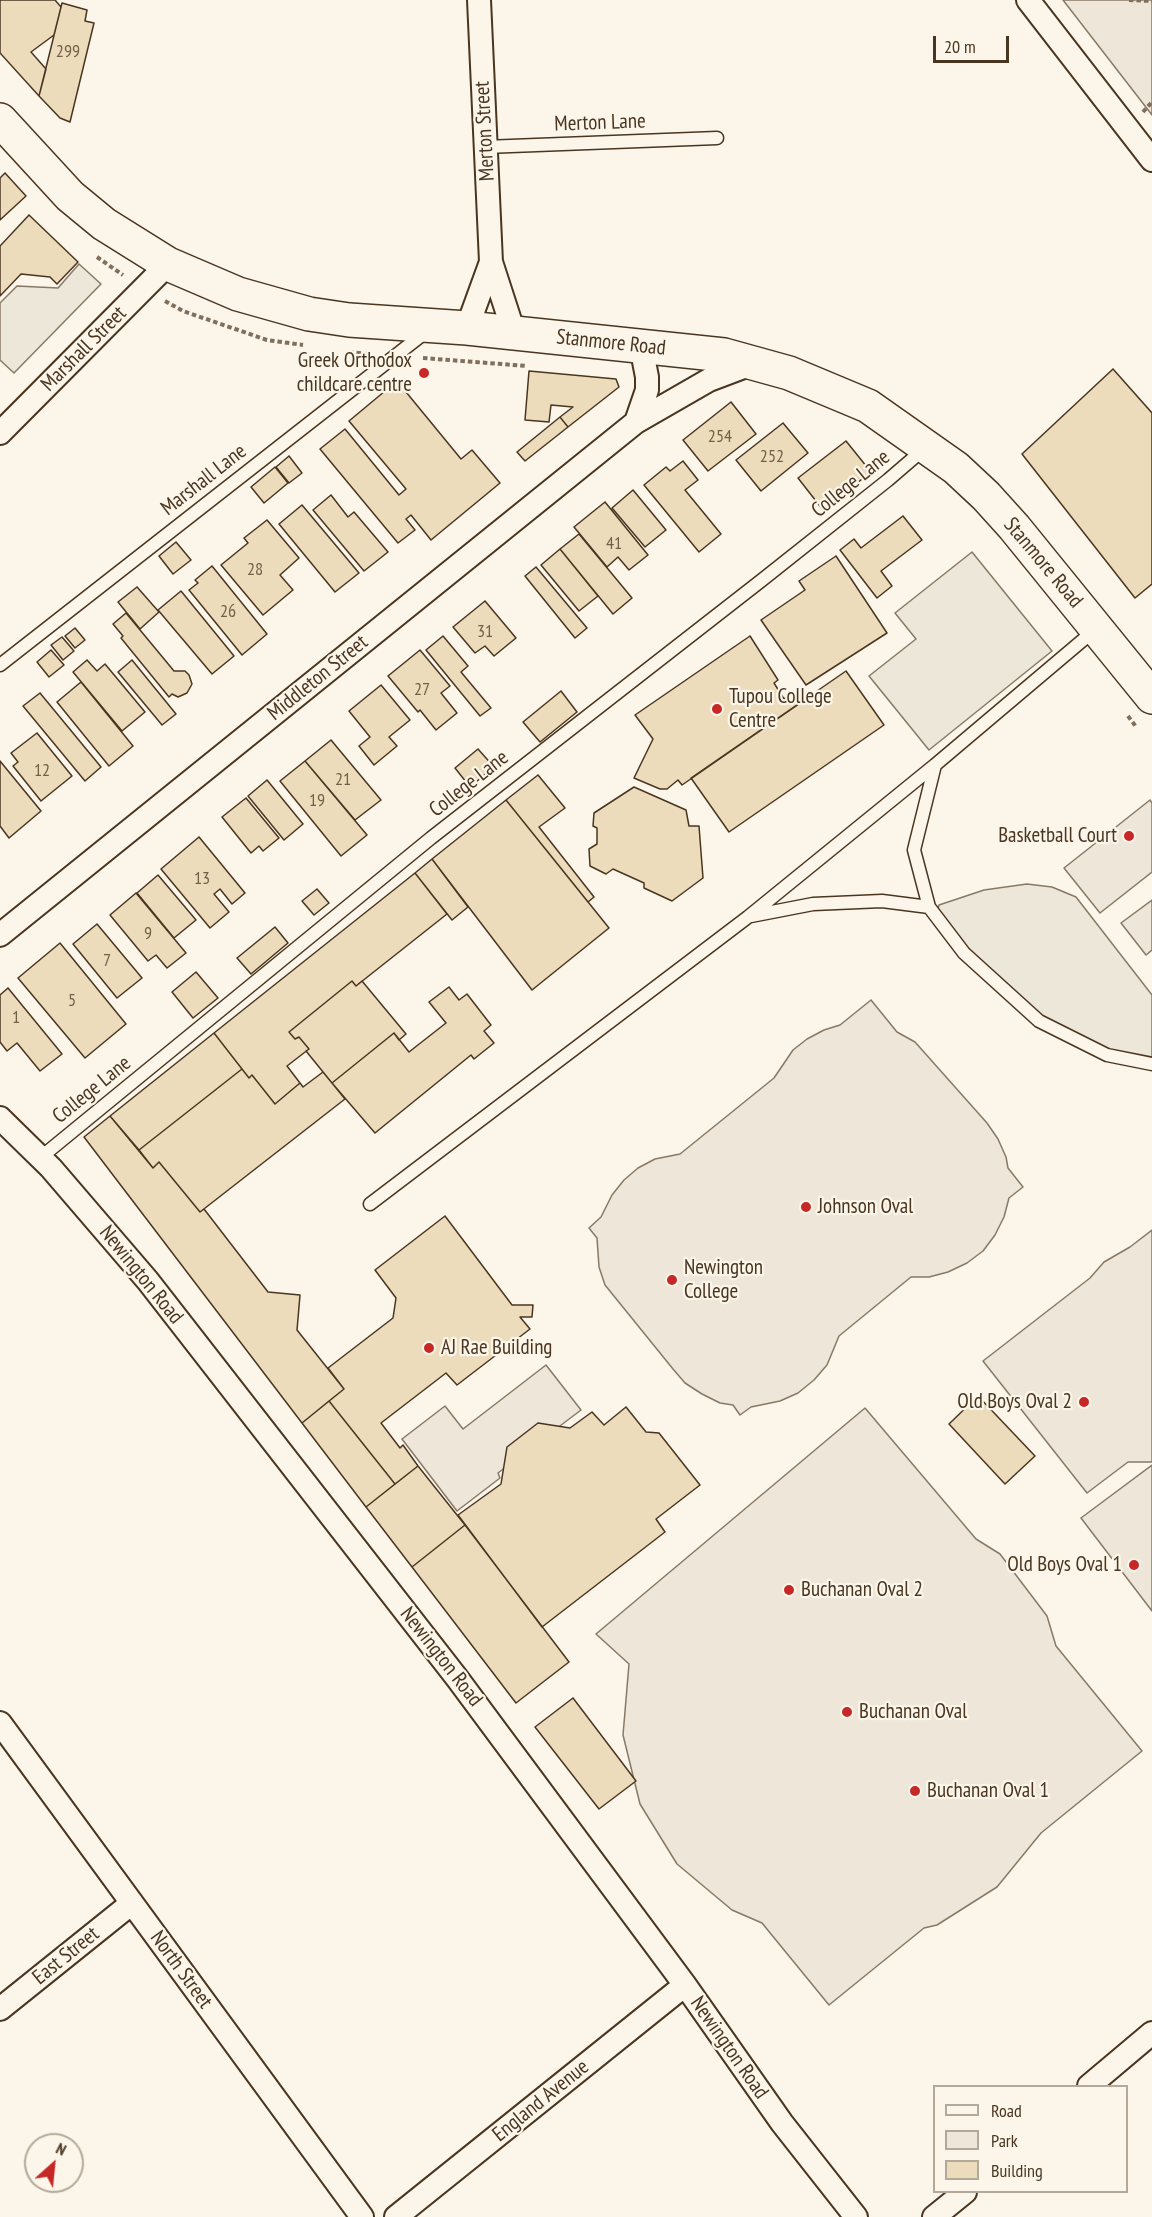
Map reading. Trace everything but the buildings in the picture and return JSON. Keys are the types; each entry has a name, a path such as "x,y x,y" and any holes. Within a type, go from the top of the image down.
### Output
{"highway":[{"name":"Stanmore Road","path":"0,120 70,196 104,224 168,264 238,294 309,314 349,320 467,328 724,356 789,373 868,406 916,456 956,468 1007,519 1097,629 1138,704"}],"street":[{"name":"Merton Street","path":"479,0 491,262 514,333"},
{"path":"1028,0 1152,160"},
{"name":"Merton Street","path":"467,328 491,262"},
{"name":"Marshall Street","path":"0,433 168,264"},
{"path":"636,422 647,390 641,346"},
{"name":"Middleton Street","path":"0,934 636,422 709,380 755,363"},
{"name":"Newington Road","path":"0,1118 40,1158 148,1281 443,1659 685,1986 782,2123 856,2217"},
{"name":"North Street","path":"0,1723 362,2217"},
{"name":"East Street","path":"0,2010 132,1903"},
{"name":"England Avenue","path":"396,2217 685,1986"},
{"path":"1090,2085 1152,2033"},
{"path":"934,2217 964,2193"}],"lane":[{"name":"Merton Lane","path":"485,147 717,138"},
{"name":"Marshall Lane","path":"0,665 432,327"},
{"name":"College Lane","path":"40,1158 432,838 916,456"},
{"path":"370,1204 748,917 1097,629"},
{"path":"935,765 914,850 929,907 964,954 1039,1021 1107,1055 1152,1064"},
{"path":"748,917 813,904 882,901 929,907"}],"path":[{"path":"1129,0 1152,2"},
{"path":"1143,112 1152,102"},
{"path":"1137,728 1138,704"}],"green space":[{"path":"1063,0 1152,0 1152,115"},
{"name":"Basketball Court","path":"1150,800 1152,803 1152,872 1100,913 1064,868"},
{"path":"1152,900 1152,950 1146,955 1121,923"},
{"name":"Johnson Oval","path":"871,1000 897,1032 915,1042 987,1123 998,1139 1008,1168 1023,1187 1009,1198 1004,1217 995,1235 983,1251 967,1263 948,1272 929,1277 911,1277 839,1336 827,1365 798,1393 780,1401 751,1407 740,1415 733,1405 720,1403 685,1383 605,1285 599,1267 597,1238 589,1228 601,1217 612,1195 624,1180 638,1168 655,1159 680,1154 774,1078 793,1050 807,1039 840,1025"},
{"name":"Old Boys Oval 2","path":"1152,1230 1152,1462 1128,1462 1087,1493 983,1361 1090,1278 1104,1262 1130,1247"},
{"path":"546,1365 581,1410 498,1473 500,1478 457,1511 402,1439 445,1406 463,1429"},
{"name":"Buchanan Oval","path":"865,1408 976,1539 1000,1554 1047,1616 1056,1646 1142,1751 1041,1833 997,1887 937,1925 924,1928 829,2005 762,1923 732,1910 677,1864 640,1804 623,1735 629,1664 596,1634"},
{"name":"Old Boys Oval 1","path":"1152,1465 1152,1611 1081,1518"}],"shaded area":[{"path":"79,264 101,284 14,373 0,360 0,303 17,286 58,288"},
{"path":"972,552 1052,651 929,750 869,676 916,639 895,613"},
{"path":"1027,884 1052,887 1076,897 1152,995 1152,1064 1107,1055 1039,1021 936,916 939,905 984,890"}],"place":[{"name":"Greek Orthodox childcare centre","path":"424,373"},
{"name":"Tupou College Centre","path":"717,709"},
{"name":"Basketball Court","path":"1129,836"},
{"name":"Johnson Oval","path":"806,1207"},
{"name":"Newington College","path":"672,1280"},
{"name":"AJ Rae Building","path":"429,1348"},
{"name":"Old Boys Oval 2","path":"1084,1402"},
{"name":"Old Boys Oval 1","path":"1134,1565"},
{"name":"Buchanan Oval 2","path":"789,1590"},
{"name":"Buchanan Oval","path":"847,1712"},
{"name":"Buchanan Oval 1","path":"915,1791"}]}
